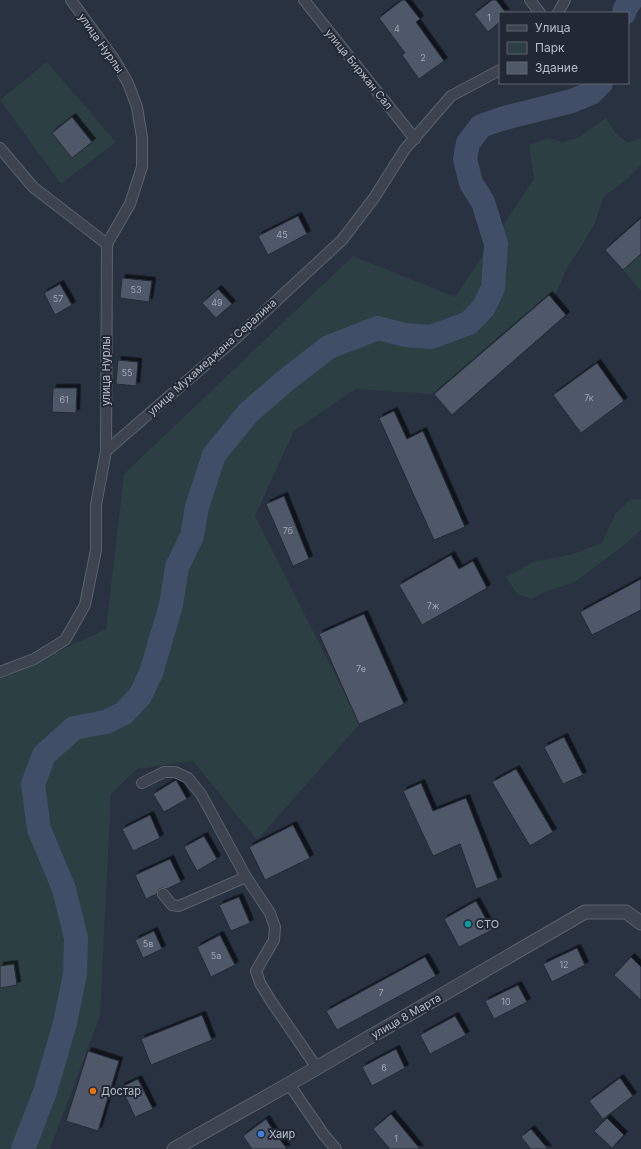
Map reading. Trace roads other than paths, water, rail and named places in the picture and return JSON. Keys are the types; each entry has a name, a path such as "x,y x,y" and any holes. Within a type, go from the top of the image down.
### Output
{"street":[{"name":"улица Нурлы","path":"71,0 114,59 128,83 137,107 142,137 142,168 130,204 107,244 106,451"},
{"name":"улица Биржан Сал","path":"304,0 415,139"},
{"path":"530,0 539,12"},
{"path":"559,12 565,0"},
{"name":"улица Мухамеджана Сералина","path":"106,451 234,340 342,240 374,198 406,149 451,96 499,71"},
{"path":"0,148 34,187 107,244"},
{"path":"0,672 34,659 65,640 85,605 96,550 96,505 106,451"},
{"path":"142,783 164,772 175,772 188,778 201,794 246,877 270,913 275,927 274,940 256,971 260,983 317,1068"},
{"path":"163,894 172,905 179,906 246,877"},
{"name":"улица 8 Марта","path":"174,1149 317,1068 585,912 626,912 641,923"},
{"path":"289,1084 324,1136 336,1149"}],"waterway":[{"path":"624,12 631,0"},
{"path":"23,1149 45,1092 65,1023 75,974 76,938 64,889 39,829 33,784 44,755 74,728 106,722 124,713 140,696 151,673 171,605 177,567 192,536 197,507 214,455 248,413 286,380 329,347 378,328 405,335 431,337 469,323 484,307 493,288 496,244 483,202 471,183 465,159 468,143 481,126 501,119 572,101 591,93 600,84"}],"place":[{"name":"СТО","path":"468,924"},
{"name":"Достар","path":"93,1091"},
{"name":"Хаир","path":"261,1134"}]}
